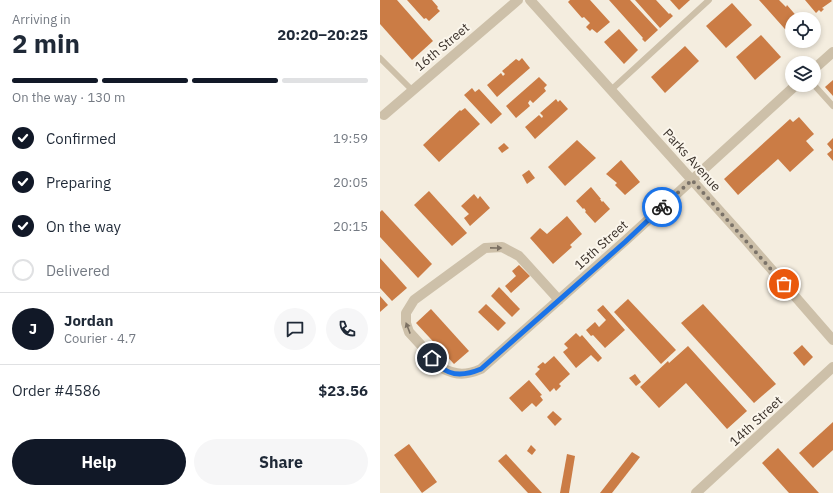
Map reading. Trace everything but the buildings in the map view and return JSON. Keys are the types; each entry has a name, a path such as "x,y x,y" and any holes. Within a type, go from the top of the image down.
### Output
{"street":[{"name":"16th Street","path":"382,113 412,90 518,0"},
{"name":"Parks Avenue","path":"530,0 833,340"},
{"path":"821,62 833,52"},
{"name":"15th Street","path":"559,300 519,256 502,247 485,248 414,300 406,313 406,323 409,332 432,358 448,372 460,374 471,373 481,369 625,242 788,92"},
{"name":"14th Street","path":"696,493 833,367"}],"lane":[{"path":"610,90 709,0"},
{"path":"380,58 412,90"},
{"path":"820,92 833,106"}],"way so far":[{"path":"662,207 692,180 746,239 784,284"}],"route":[{"path":"432,358 448,372 460,374 471,373 481,369 625,242 662,207"}]}
